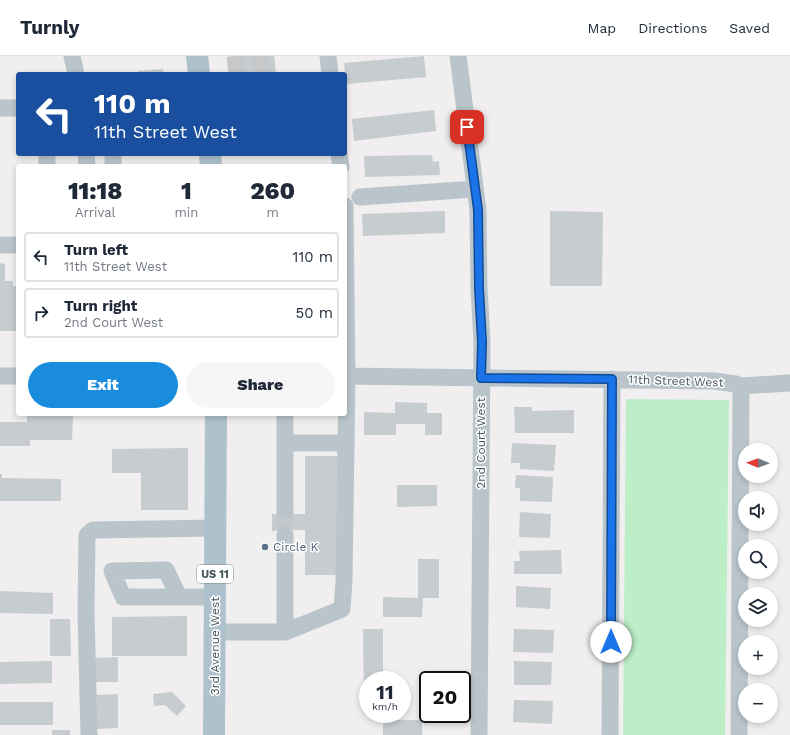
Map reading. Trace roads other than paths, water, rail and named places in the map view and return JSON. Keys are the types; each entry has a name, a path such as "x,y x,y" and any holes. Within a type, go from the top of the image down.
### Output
{"main road":[{"path":"197,56 199,72"},
{"name":"3rd Avenue West","path":"214,735 216,416"}],"street":[{"path":"72,56 76,72"},
{"path":"328,56 330,72"},
{"name":"2nd Court West","path":"458,56 478,210 479,288 482,342 479,735"},
{"path":"0,108 16,108"},
{"path":"360,197 475,189"},
{"path":"0,245 16,245"},
{"path":"0,376 16,376"},
{"name":"11th Street West","path":"347,376 714,381 741,386 790,383"},
{"path":"610,735 612,379"},
{"path":"739,735 741,386"},
{"path":"285,416 285,510"},
{"path":"215,632 285,632 342,609 344,581 346,416"},
{"path":"285,443 346,444"},
{"path":"89,735 86,613 87,535 93,530 216,528"},
{"path":"285,535 285,632"},
{"path":"179,597 215,597"}],"tunnel":[{"path":"235,56 237,72"},
{"path":"260,56 263,72"},
{"path":"285,511 285,535"}],"place":[{"name":"Circle K","path":"265,547"}]}
